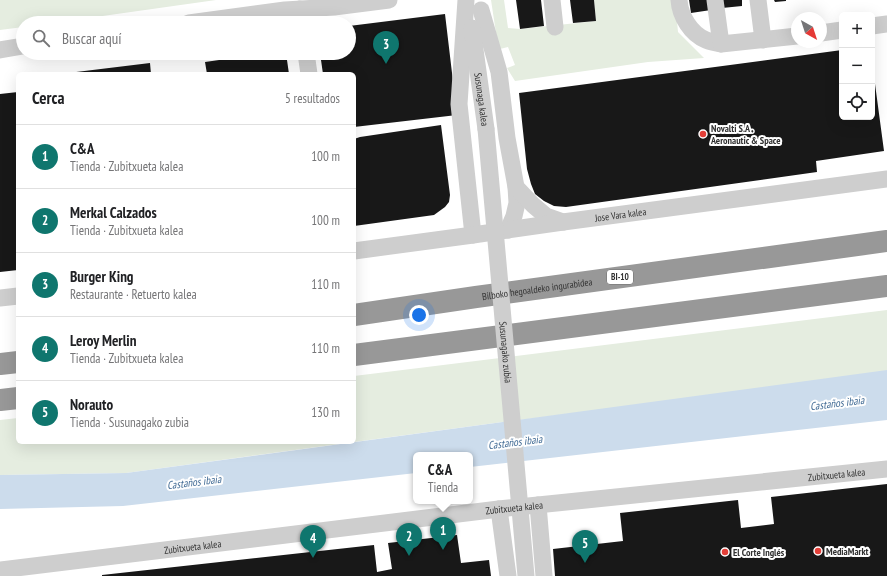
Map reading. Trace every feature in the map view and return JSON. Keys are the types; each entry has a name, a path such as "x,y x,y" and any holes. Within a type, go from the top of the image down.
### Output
{"highway":[{"name":"Bilboko hegoaldeko ingurabidea","path":"356,314 887,242"},
{"path":"356,355 887,286"},
{"path":"0,364 16,362"},
{"path":"0,400 16,398"}],"street":[{"path":"241,16 285,10 301,16 334,7 390,0"},
{"path":"552,0 555,27"},
{"path":"679,0 679,5 685,20 696,34 706,40 722,44 791,37"},
{"path":"715,0 722,44"},
{"path":"758,0 763,40"},
{"name":"Susunaga kalea","path":"474,3 486,129"},
{"name":"Susunaga kalea","path":"474,3 499,72 517,203 514,216 508,230"},
{"name":"Susunaga kalea","path":"473,235 460,104 474,3"},
{"path":"875,26 887,24"},
{"path":"827,32 839,30"},
{"path":"0,50 16,47"},
{"path":"307,60 309,72"},
{"name":"Susunagako zubia","path":"486,129 526,576"},
{"name":"Jose Vara kalea","path":"356,251 887,179"},
{"path":"516,187 546,216 563,222"},
{"path":"0,298 16,296"},
{"name":"Zubitxueta kalea","path":"0,570 499,509 887,468"},
{"path":"538,505 544,576"},
{"path":"499,509 508,576"}],"shaded area":[{"path":"0,0 216,0 103,16 16,16 16,28 0,30"},
{"path":"491,0 504,0 508,28 520,29 596,21 594,0 675,0 678,32 704,58 648,62 515,81 507,68 515,65 508,47 500,49"},
{"path":"887,310 887,374 356,442 356,376"},
{"path":"16,418 16,444 339,444 126,473 0,475 0,420"}],"water":[{"name":"Castaños ibaia","path":"887,370 887,420 473,467 473,452 413,452 413,473 123,506 0,509 0,475 126,473 340,444 356,444 356,442"}],"building":[{"path":"516,0 541,0 544,26 520,29"},
{"path":"570,0 594,0 596,21 573,23"},
{"path":"689,0 709,0 711,10 691,13"},
{"path":"721,0 742,0 742,6 722,8"},
{"path":"774,0 786,0 786,1 775,2"},
{"path":"445,14 457,115 356,127 356,72 323,72 321,60 356,60 356,25"},
{"name":"Novalti S.A . Aeronautic & Space","path":"839,50 839,120 875,120 875,84 884,151 816,161 817,172 566,207 554,206 535,194 531,184 527,169 519,93"},
{"path":"219,60 287,60 289,72 207,72 205,62"},
{"path":"150,63 151,72 76,72"},
{"path":"16,92 16,270 0,272 0,94"},
{"path":"441,125 450,195 449,202 434,215 356,226 356,138"},
{"path":"887,484 887,576 555,576 553,549 623,541 620,513 738,500 741,528 774,524 771,497"},
{"path":"457,535 461,563 489,560 491,576 102,576 374,545 377,572 392,569 388,543"}],"place":[{"name":"Burger King","path":"386,64"},
{"name":"Novalti S.A . Aeronautic & Space","path":"703,134"},
{"name":"C&A","path":"443,550"},
{"name":"MediaMarkt","path":"818,551"},
{"name":"El Corte Inglés","path":"725,552"},
{"name":"Merkal Calzados","path":"409,556"},
{"name":"Leroy Merlin","path":"313,558"},
{"name":"Norauto","path":"585,563"}]}
